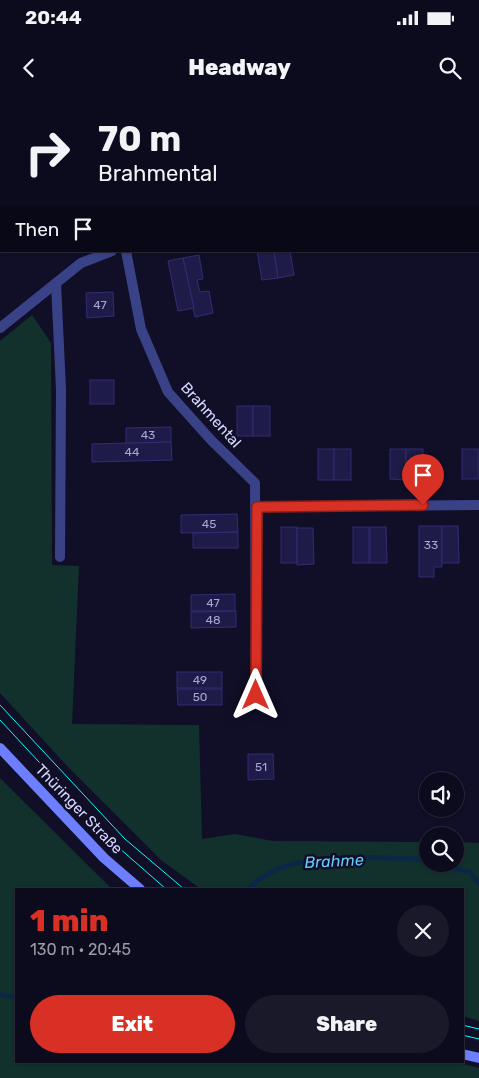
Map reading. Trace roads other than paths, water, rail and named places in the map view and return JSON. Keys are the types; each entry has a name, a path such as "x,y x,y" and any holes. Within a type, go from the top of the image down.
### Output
{"main road":[{"name":"Thüringer Straße","path":"0,748 104,858 139,888"},
{"path":"464,1054 479,1058"}],"street":[{"path":"0,328 81,263 109,252"},
{"name":"Brahmental","path":"126,252 141,329 168,392 210,440 255,483 257,507 256,695"},
{"path":"56,283 61,389 60,558"},
{"path":"257,507 479,505"}],"waterway":[{"name":"Brahme","path":"250,888 265,876 284,867 305,861 352,857 419,859"},
{"name":"Brahme","path":"464,871 470,872 479,884"},
{"name":"Brahme","path":"0,995 15,997"}],"tram line":[{"path":"0,705 125,839 183,888"},
{"path":"0,720 118,847 165,888"},
{"path":"464,1025 479,1029"},
{"path":"464,1035 479,1039"}]}
